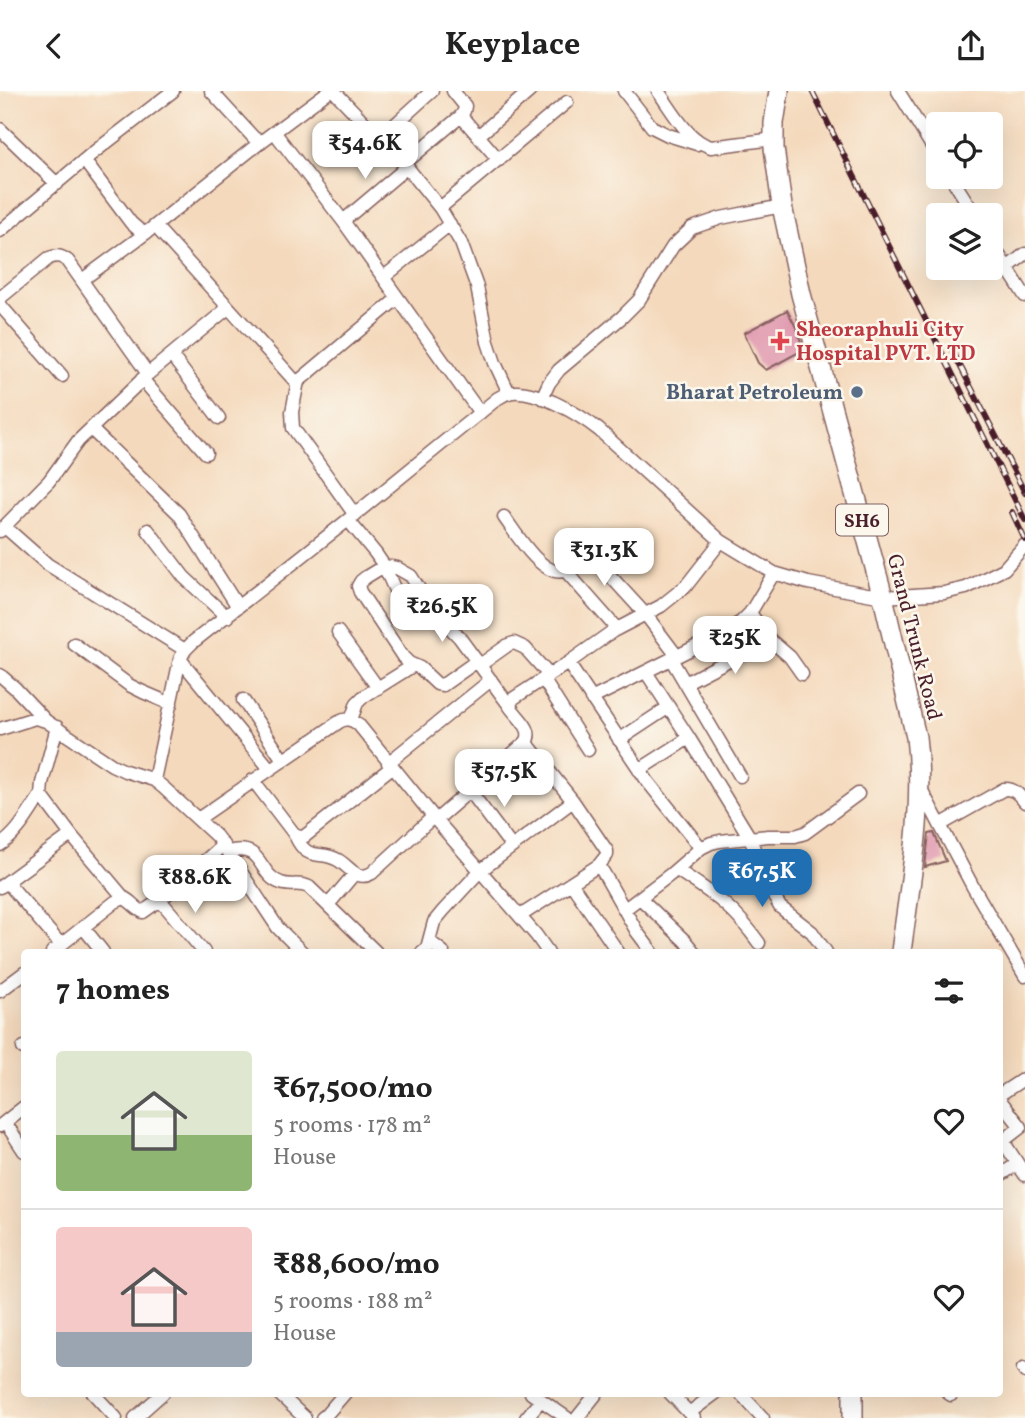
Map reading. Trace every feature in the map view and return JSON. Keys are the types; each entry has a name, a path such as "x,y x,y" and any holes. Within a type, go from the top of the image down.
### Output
{"main road":[{"name":"Grand Trunk Road","path":"779,91 774,139 782,206 802,294 883,597 916,737 920,785 901,949"},
{"path":"853,1397 853,1418"}],"street":[{"path":"0,232 89,156 173,91"},
{"path":"211,91 254,138 262,141"},
{"path":"82,280 331,91 406,166 450,224 470,266 488,342 509,393"},
{"path":"379,139 432,91"},
{"path":"344,221 461,116 465,106 453,91"},
{"path":"478,136 530,91"},
{"path":"624,91 652,127 668,135 711,148 774,139"},
{"path":"658,91 701,145"},
{"path":"898,91 926,136"},
{"path":"440,208 567,102"},
{"path":"461,116 499,160"},
{"path":"0,128 57,184"},
{"path":"275,133 344,221 480,413"},
{"path":"89,156 86,163 91,172 131,223 139,230 151,229"},
{"path":"541,398 559,370 639,300 673,246 692,228 721,218 782,206"},
{"path":"384,277 450,224"},
{"path":"151,229 228,308 292,380 298,381"},
{"path":"1007,268 1025,254"},
{"path":"0,298 49,258 62,256 82,280 145,377 206,453"},
{"path":"1003,262 1025,296"},
{"path":"398,298 298,381 292,412 293,428 384,566 404,610 413,617 431,608"},
{"path":"0,305 62,376"},
{"path":"228,308 145,377 78,441 49,481 2,529 47,564 183,655 270,769"},
{"path":"171,355 219,418"},
{"path":"154,781 183,655 193,642 498,398 509,393 524,393 541,398 566,407 584,418 721,541 774,573 808,583 883,597 944,593 966,588 1004,569 1025,545"},
{"path":"91,429 179,514 238,607"},
{"path":"504,517 528,550 551,570 565,571 580,559 592,556 646,615 674,658 685,683 740,776"},
{"path":"148,530 184,577 226,617"},
{"path":"509,705 514,698 617,629 661,606 686,586 721,541"},
{"path":"253,780 300,845 308,852 336,858 358,876 365,877 526,743 529,731 509,705 479,663 459,637 431,608 411,576 397,568 384,566 361,581 358,586 398,651 409,663 420,668 437,684 443,685 479,663 508,645 514,643 525,648 546,677 588,750"},
{"path":"565,571 617,629"},
{"path":"591,699 741,622 750,613 774,573"},
{"path":"750,613 769,639 790,657 802,674"},
{"path":"338,632 377,688"},
{"path":"685,683 769,639"},
{"path":"74,644 130,684 171,704"},
{"path":"568,663 639,770 701,848"},
{"path":"351,720 357,703 414,665"},
{"path":"646,672 750,838 767,884 780,907 812,932 824,949"},
{"path":"0,675 52,724 112,765 154,781 198,819 216,836 278,928 299,949"},
{"path":"295,835 305,836 491,680"},
{"path":"243,700 283,760"},
{"path":"619,740 669,707"},
{"path":"0,729 35,718 52,724"},
{"path":"198,819 339,722 351,720 358,724 546,949"},
{"path":"0,845 15,833 41,795 52,724"},
{"path":"639,770 689,739"},
{"path":"520,916 599,865 606,859 607,851 573,801 526,743"},
{"path":"920,785 973,887 1025,976"},
{"path":"940,825 1004,789 1016,792 1025,802"},
{"path":"470,791 512,847"},
{"path":"625,909 677,870 701,848 711,843 805,833 858,794"},
{"path":"41,795 124,898 143,912 225,849 238,849 259,860 280,883 309,887 373,949"},
{"path":"426,947 434,922 480,871 573,801"},
{"path":"71,835 3,885 63,948 83,927 114,902 124,898"},
{"path":"599,865 650,949"},
{"path":"677,870 725,903 759,943"},
{"path":"328,905 355,873"},
{"path":"571,883 616,949"},
{"path":"640,898 692,949"},
{"path":"160,900 201,949"},
{"path":"83,927 101,949"},
{"path":"0,991 21,975"},
{"path":"1003,1094 1025,1078"},
{"path":"1003,1102 1021,1127 1003,1141 1025,1175"},
{"path":"21,1109 1,1123 21,1147"},
{"path":"1003,1173 1017,1164"},
{"path":"97,1397 116,1418"},
{"path":"135,1418 159,1397"},
{"path":"282,1397 305,1418"},
{"path":"326,1417 342,1397"},
{"path":"526,1418 536,1397"},
{"path":"537,1397 567,1418"},
{"path":"577,1418 594,1397"},
{"path":"674,1397 691,1416 712,1397"},
{"path":"744,1397 763,1418"}],"building":[{"name":"Sheoraphuli City Hospital PVT. LTD","path":"787,310 798,331 803,350 766,370 758,363 744,333"},
{"path":"934,833 946,861 925,867 929,834"}],"railway":[{"path":"812,91 1025,520"},
{"path":"952,350 1025,493"},
{"path":"1012,512 1025,540"}],"place":[{"name":"Sheoraphuli City Hospital PVT. LTD","path":"780,341"},
{"name":"Bharat Petroleum","path":"857,392"}]}
